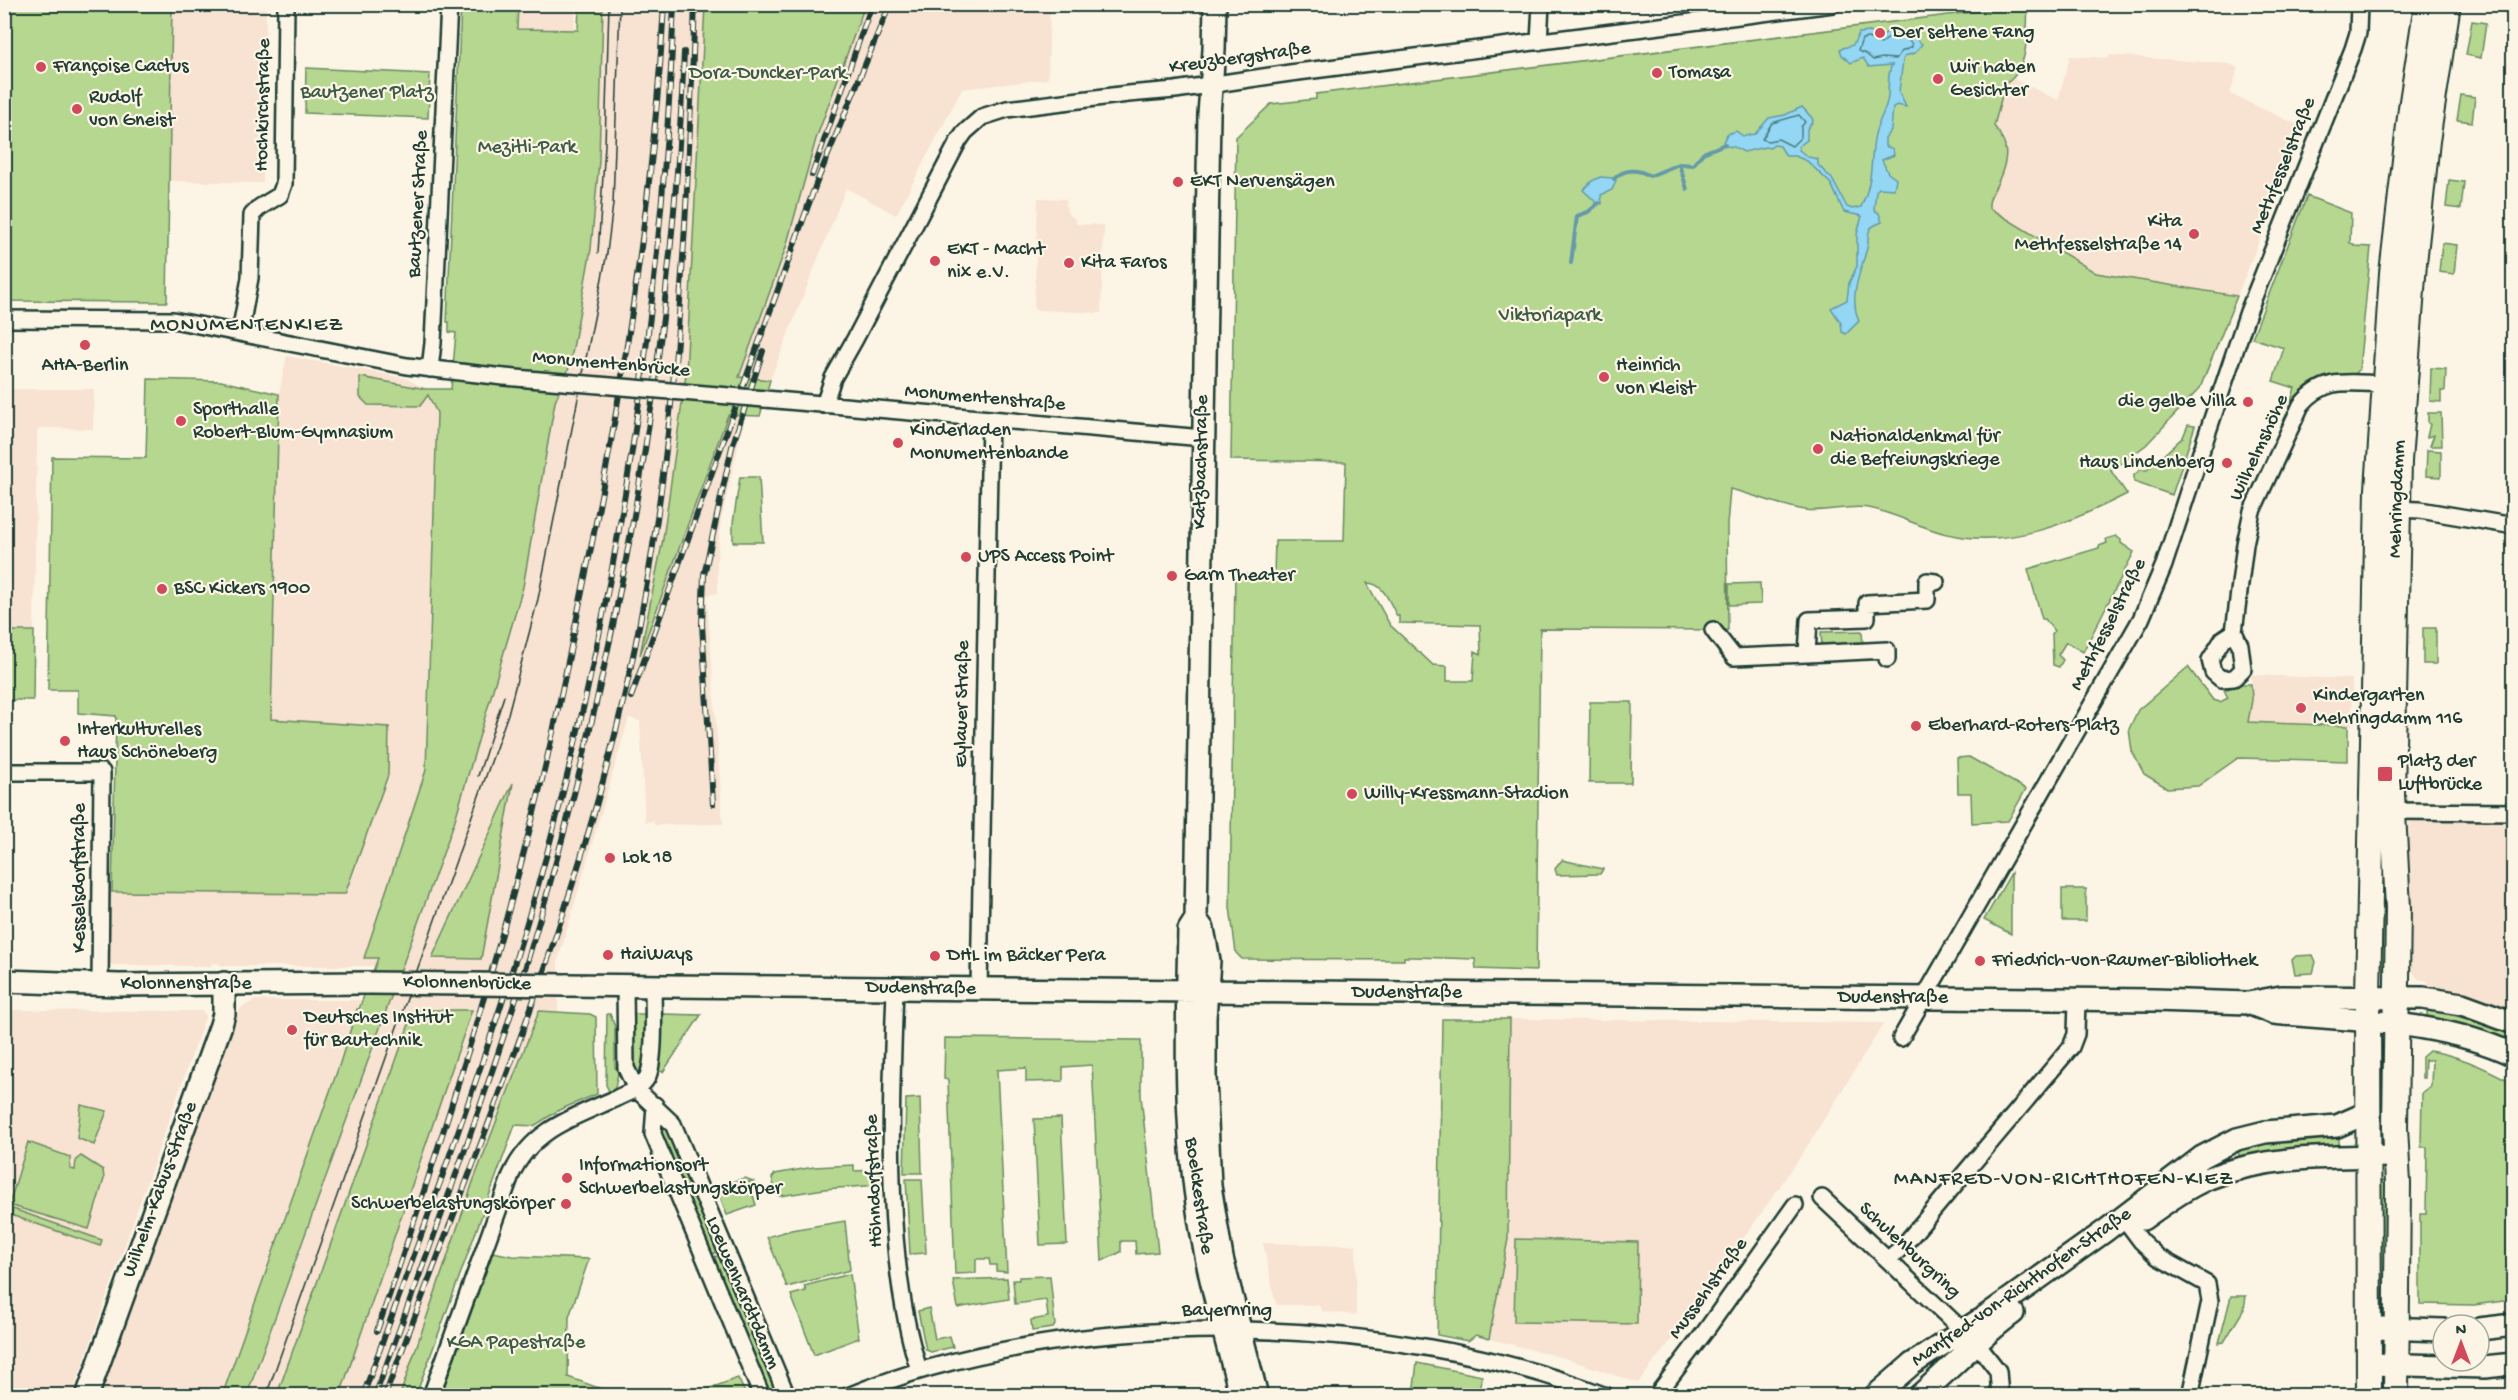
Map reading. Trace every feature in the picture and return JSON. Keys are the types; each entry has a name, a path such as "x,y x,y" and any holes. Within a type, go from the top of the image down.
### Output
{"main road":[{"name":"Katzbachstraße","path":"1197,992 1190,930 1196,920 1208,126 1215,4"},
{"name":"Mehringdamm","path":"2368,1395 2370,1156 2368,996 2383,811 2387,509 2383,384 2398,211 2427,4"},
{"name":"Mehringdamm","path":"2387,509 2402,408 2427,141 2448,4"},
{"name":"Mehringdamm","path":"2383,811 2398,908 2395,1156 2398,1185 2396,1395"},
{"name":"Kolonnenstraße","path":"4,981 100,984 368,983"},
{"name":"Wilhelm-Kabus-Straße","path":"87,1395 221,1025 224,1014 224,983"},
{"name":"Kolonnenbrücke","path":"368,983 566,985"},
{"name":"Dudenstraße","path":"566,985 2248,1003 2281,997 2368,996"},
{"name":"Boelckestraße","path":"1197,992 1197,1110 1222,1258 1241,1395"},
{"path":"2368,996 2397,996 2462,1004 2514,1023"},
{"name":"Dudenstraße","path":"2248,1003 2274,1013 2368,1022"},
{"path":"2368,1022 2440,1030 2467,1037 2514,1055"},
{"name":"Manfred-von-Richthofen-Straße","path":"1875,1395 1912,1364 1993,1327 2127,1222 2202,1157 2229,1143 2265,1132 2337,1126 2369,1112"},
{"path":"2229,1143 2236,1169"},
{"name":"Manfred-von-Richthofen-Straße","path":"2127,1222 2208,1179 2236,1169 2298,1158 2395,1156"},
{"path":"2491,1327 2514,1324"},
{"path":"2370,1332 2381,1328 2431,1329"},
{"name":"Boelckestraße","path":"1232,1331 1257,1395"},
{"name":"Manfred-von-Richthofen-Straße","path":"1919,1395 1970,1337"},
{"path":"2369,1364 2484,1367 2514,1364"}],"street":[{"name":"Hochkirchstraße","path":"240,333 250,278 252,214 280,195 284,184 286,4"},
{"name":"Bautzener Straße","path":"430,369 449,4"},
{"path":"1539,42 1541,4"},
{"name":"Kreuzbergstraße","path":"824,405 832,378 855,339 958,142 973,123 990,113 1833,4"},
{"name":"Methfesselstraße","path":"1924,998 2141,619 2164,565 2248,312 2353,49 2358,33 2359,4"},
{"path":"4,319 173,320 430,369"},
{"name":"Monumentenbrücke","path":"430,369 765,399"},
{"name":"Wilhelmshöhe","path":"2234,632 2245,544 2252,511 2301,405 2312,392 2325,385 2383,384"},
{"name":"Monumentenstraße","path":"765,399 1203,438"},
{"name":"Eylauer Straße","path":"979,990 990,420"},
{"path":"2387,509 2420,510 2514,526"},
{"path":"1807,654 1809,620 1867,618 1867,603 1927,600 1927,581 1936,582"},
{"path":"1713,630 1734,657 1887,650 1887,659"},
{"name":"Kesselsdorfstraße","path":"4,772 102,772 100,984"},
{"path":"2383,811 2514,812"},
{"name":"Loewenhardtdamm","path":"625,986 626,1068 636,1089 674,1124 787,1395"},
{"path":"431,1395 511,1174 520,1158 542,1134 555,1125 636,1089 646,1080 650,1069 653,986"},
{"name":"Höhndorfstraße","path":"895,989 892,1161 895,1220 906,1311 920,1370"},
{"path":"1901,1038 1924,998"},
{"path":"1888,1260 2072,1047 2076,1034 2077,1000"},
{"name":"Loewenhardtdamm","path":"655,1105 653,1134 762,1395"},
{"name":"Schulenburgring","path":"1822,1198 1970,1337 1998,1371 2000,1395"},
{"name":"Mussehlstraße","path":"1656,1395 1731,1297 1795,1206"},
{"path":"2127,1222 2158,1257 2200,1279 2209,1289 2210,1301 2190,1395"},
{"name":"Bayernring","path":"848,1395 920,1370 981,1355 1067,1340 1138,1333 1232,1331 1325,1335 1408,1345 1501,1364 1606,1395"}],"shaded area":[{"path":"172,5 266,5 263,183 169,181"},
{"path":"518,5 576,5 574,30 516,29"},
{"path":"603,5 705,5 686,374 663,539 642,649 728,415 745,416 721,520 717,561 718,593 707,595 723,824 654,825 654,821 645,822 640,721 629,718 558,960 558,1011 416,1395 248,1396 454,823 523,587 555,402 582,304 591,249 599,161","holes":["512,786 481,958 433,958"]},
{"path":"865,5 1050,5 1048,79 962,89 896,215 846,188 770,380 739,378 786,247 816,139"},
{"path":"2109,55 2230,64 2238,68 2230,94 2304,128 2237,296 2096,273 1989,208 1988,201 1998,181 2005,138 1994,126 2005,84 2014,79 2058,100 2070,56 2109,58"},
{"name":"Kita Faros","path":"1038,198 1066,199 1067,213 1076,220 1076,224 1104,225 1101,313 1034,310"},
{"path":"287,356 405,378 426,389 437,413 426,727 428,756 426,770 364,957 378,958 375,966 222,966 218,963 212,963 211,966 112,965 107,962 108,892 345,894 389,727 271,720 279,394"},
{"path":"4,389 94,389 93,429 40,428 37,431 34,631 5,631"},
{"name":"Kindergarten Mehringdamm 116","path":"2251,675 2352,679 2352,726 2248,722 2252,700"},
{"path":"2410,821 2513,821 2513,1011 2465,992 2428,987 2428,981 2418,979 2411,969 2406,969 2404,831 2407,830"},
{"path":"255,1000 362,1000 222,1395 96,1396 169,1193 179,1176 235,1018 241,1008"},
{"path":"4,1010 202,1011 206,1015 72,1395 5,1395"},
{"path":"1510,1019 1884,1023 1803,1153 1688,1318 1638,1383 1564,1358 1490,1339 1508,1239"},
{"path":"1263,1243 1356,1245 1356,1315 1324,1312 1318,1305 1276,1305"}],"green space":[{"path":"5,4 172,5 167,302 5,301"},
{"name":"Mezitli-Park","path":"461,5 518,5 517,29 578,30 579,5 603,5 599,161 591,249 570,365 555,402 523,587 454,823 247,1395 222,1396 357,1009 359,1009 378,958 364,958 426,770 437,413 428,395 420,406 368,405 360,397 360,377 426,389 451,389 456,333 449,332 449,322 447,322"},
{"name":"Dora-Duncker-Park","path":"705,5 865,5 816,139 786,247 739,377 770,380 760,416 728,415 640,655 663,539 686,374"},
{"name":"Viktoriapark","path":"2028,5 2026,49 2019,69 2005,84 1994,126 2003,140 2006,153 2001,174 1990,198 1989,208 2096,273 2237,296 2200,388 2146,445 2111,471 2127,494 2085,514 2040,530 1994,538 1971,538 1947,534 1869,508 1805,510 1730,489 1727,525 1728,630 1540,629 1536,971 1476,969 1475,959 1404,957 1404,960 1242,959 1236,953 1230,907 1235,574 1274,575 1275,541 1344,541 1346,462 1231,460 1236,137 1271,104 1316,99 1316,94","holes":["1367,583 1373,584 1385,594 1399,616 1399,623 1480,625 1481,654 1475,651 1473,681 1447,681 1447,666 1433,665 1390,625"]},
{"path":"2472,21 2486,23 2481,58 2466,55"},
{"name":"Bautzener Platz","path":"306,68 430,74 428,118 305,113"},
{"path":"2461,95 2475,97 2472,122 2457,120"},
{"path":"2449,180 2464,182 2461,209 2446,207"},
{"path":"2307,196 2351,213 2350,243 2354,246 2371,247 2359,370 2355,374 2328,377 2313,383 2294,402 2291,401 2295,388 2273,381 2284,348 2252,338"},
{"path":"2442,243 2457,245 2454,274 2439,272"},
{"path":"2431,368 2446,369 2445,391 2441,391 2441,402 2430,401"},
{"name":"BSC Kickers 1900","path":"148,379 221,381 279,394 271,719 389,727 388,775 345,894 112,892 116,716 78,713 78,690 48,690 52,457 146,458"},
{"path":"2428,413 2441,413 2442,446 2430,446 2434,435 2427,437 2430,424"},
{"path":"2188,425 2195,426 2172,495 2134,482 2134,475 2140,470 2147,470 2183,437"},
{"path":"2427,450 2441,451 2441,477 2426,476"},
{"path":"740,477 759,477 763,542 733,542 733,523"},
{"path":"2116,536 2121,543 2134,552 2083,652 2066,642 2058,655 2063,660 2059,667 2053,665 2052,634 2054,631 2045,619 2042,619 2028,569 2099,548 2107,543 2106,539"},
{"path":"1760,583 1761,604 1729,605 1729,584"},
{"path":"2423,628 2436,628 2436,664 2423,664"},
{"path":"5,631 34,631 33,700 5,700"},
{"path":"1862,631 1863,647 1822,649 1821,632"},
{"path":"2188,667 2213,700 2220,702 2228,698 2224,690 2242,684 2251,684 2252,700 2248,722 2348,726 2348,761 2238,758 2198,786 2167,788 2144,774 2132,751 2129,729 2138,710"},
{"path":"1590,702 1632,702 1631,783 1589,783"},
{"path":"1969,757 2026,789 2008,821 1972,823 1971,793 1958,793 1957,758"},
{"path":"513,783 481,959 432,958"},
{"path":"2381,827 2386,827 2389,967 2379,968"},
{"path":"1562,860 1603,869 1600,874 1557,875 1555,869"},
{"path":"2011,873 2011,934 1984,920"},
{"path":"2062,889 2086,889 2086,921 2062,921"},
{"path":"2313,955 2316,962 2313,973 2295,974 2292,960 2296,956"},
{"path":"414,1010 472,1010 340,1395 277,1395"},
{"path":"2427,1010 2482,1023 2513,1035 2513,1045 2427,1019"},
{"path":"539,1011 590,1014 596,1017 597,1094 559,1110 534,1126 515,1125 416,1395 400,1395 473,1182"},
{"path":"607,1014 610,1014 615,1027 615,1068 619,1068 615,1088 611,1095 606,1085"},
{"path":"631,1014 645,1014 643,1057 638,1078 633,1063"},
{"path":"661,1014 701,1015 663,1072 659,1071"},
{"path":"1442,1019 1510,1019 1508,1239 1489,1339 1476,1335 1468,1341 1437,1335"},
{"path":"945,1038 1141,1040 1141,1096 1158,1252 1136,1254 1135,1241 1121,1241 1121,1252 1102,1261 1092,1065 1063,1067 1063,1081 1026,1082 1026,1068 997,1070 1007,1272 996,1271 996,1265 990,1265 989,1259 976,1259 976,1273 955,1274 948,1080 944,1079"},
{"path":"2429,1051 2473,1063 2513,1083 2514,1299 2474,1305 2420,1304 2420,1214 2426,1214 2427,1147 2421,1147 2422,1093 2431,1086 2432,1060 2425,1060 2424,1078 2422,1078 2422,1057"},
{"path":"920,1098 922,1173 904,1173 906,1099"},
{"path":"81,1105 107,1111 94,1145 77,1138"},
{"path":"1061,1118 1067,1244 1040,1245 1034,1119"},
{"path":"666,1124 721,1251 709,1255 658,1132"},
{"path":"2339,1134 2339,1150 2241,1161 2237,1149 2244,1144"},
{"path":"28,1142 70,1157 70,1169 75,1170 76,1160 81,1156 103,1170 104,1179 89,1229 9,1205"},
{"path":"873,1164 881,1164 879,1185 824,1189 780,1196 776,1194 772,1178 775,1174 814,1167 854,1165 854,1171 873,1170"},
{"path":"745,1178 753,1181 749,1182 756,1205 727,1215 716,1186"},
{"path":"906,1179 922,1179 926,1253 910,1254"},
{"path":"2376,1181 2391,1181 2391,1303 2377,1303"},
{"path":"13,1209 102,1240 100,1246 11,1215"},
{"path":"845,1221 850,1270 787,1287 767,1237 791,1230"},
{"path":"1516,1239 1638,1242 1637,1324 1514,1322"},
{"name":"KGA Papestraße","path":"493,1252 512,1256 589,1259 569,1317 568,1377 618,1395 441,1395"},
{"path":"722,1254 781,1395 767,1395 710,1259"},
{"path":"850,1274 859,1338 814,1355 791,1295 806,1291 804,1286"},
{"path":"1050,1276 1055,1325 1053,1328 1032,1331 1031,1320 1048,1317 1046,1300 1015,1304 1013,1280 1019,1280 1019,1277"},
{"path":"1007,1278 1009,1299 958,1308 953,1280"},
{"path":"2231,1296 2246,1296 2244,1309 2224,1342 2219,1343"},
{"path":"929,1308 935,1339 950,1336 953,1347 931,1352 926,1350 918,1311"},
{"path":"1417,1363 1482,1376 1478,1395 1413,1395"},
{"path":"738,1378 746,1395 697,1395 699,1392"}],"water":[{"path":"1893,30 1906,31 1922,44 1915,53 1905,56 1903,60 1899,92 1906,107 1897,105 1893,107 1891,130 1885,138 1885,146 1893,149 1894,155 1882,160 1888,173 1896,179 1894,189 1879,188 1876,191 1874,210 1879,213 1882,222 1873,226 1869,231 1868,246 1855,293 1859,321 1846,334 1842,332 1841,323 1831,308 1847,300 1849,283 1857,266 1857,234 1862,216 1844,212 1831,184 1807,161 1795,156 1786,156 1780,146 1774,145 1770,148 1744,152 1726,146 1723,142 1727,134 1736,131 1743,136 1755,134 1769,118 1785,115 1802,107 1813,121 1807,129 1807,140 1799,146 1799,150 1808,157 1818,159 1818,165 1832,179 1847,207 1852,209 1861,207 1869,182 1875,134 1887,102 1892,65 1869,67 1863,58 1851,63 1842,55 1840,49 1853,45 1859,33 1870,32 1880,38"},
{"path":"1600,177 1613,178 1616,181 1612,190 1601,195 1602,204 1596,202 1583,190"}],"waterway":[{"path":"1614,179 1627,171 1641,172 1650,176 1679,164 1693,165 1703,153 1725,144"},
{"path":"1679,164 1687,189"},
{"path":"1571,263 1577,216 1588,212 1599,203"}],"tram line":[{"path":"598,253 605,145 609,4"},
{"path":"266,1396 508,714 538,599 607,253 613,204 620,4"},
{"path":"478,776 504,696"}],"railway":[{"path":"377,1331 424,1191 489,980 509,910 557,714 590,553 627,349 646,211 664,4"},
{"path":"363,1396 483,1061 505,993 546,857 597,647 617,541 649,327 660,220 674,4"},
{"path":"385,1396 548,960 602,783 625,693 643,608 668,436 683,264 695,4"},
{"path":"812,175 872,4"},
{"path":"631,697 816,184 890,4"},
{"path":"375,1396 458,1170 516,999 564,833 591,724 636,502 654,390 678,165 684,52"},
{"path":"713,804 702,624 704,575 732,447 763,351"}],"place":[{"name":"Der seltene Fang","path":"1880,33"},
{"name":"Françoise Cactus","path":"41,67"},
{"name":"Tomasa","path":"1657,73"},
{"name":"Wir haben Gesichter","path":"1938,79"},
{"name":"Rudolf von Gneist","path":"77,109"},
{"name":"EKT Nervensägen","path":"1178,182"},
{"name":"Kita Methfesselstraße 14","path":"2194,234"},
{"name":"EKT - Macht nix e.V.","path":"935,261"},
{"name":"Kita Faros","path":"1069,263"},
{"name":"AHA-Berlin","path":"85,345"},
{"name":"Heinrich von Kleist","path":"1604,377"},
{"name":"die gelbe Villa","path":"2248,402"},
{"name":"Sporthalle Robert-Blum-Gymnasium","path":"181,421"},
{"name":"Kinderladen Monumentenbande","path":"898,443"},
{"name":"Nationaldenkmal für die Befreiungskriege","path":"1818,449"},
{"name":"Haus Lindenberg","path":"2227,463"},
{"name":"UPS Access Point","path":"966,557"},
{"name":"Garn Theater","path":"1172,576"},
{"name":"BSC Kickers 1900","path":"162,589"},
{"name":"Kindergarten Mehringdamm 116","path":"2301,708"},
{"name":"Eberhard-Roters-Platz","path":"1916,726"},
{"name":"Interkulturelles Haus Schöneberg","path":"65,741"},
{"name":"Platz der Luftbrücke","path":"2385,774"},
{"name":"Willy-Kressmann-Stadion","path":"1352,794"},
{"name":"Lok 18","path":"610,858"},
{"name":"HaiWays","path":"608,955"},
{"name":"DHL im Bäcker Pera","path":"935,956"},
{"name":"Friedrich-von-Raumer-Bibliothek","path":"1980,961"},
{"name":"Deutsches Institut für Bautechnik","path":"292,1030"},
{"name":"Informationsort Schwerbelastungskörper","path":"567,1178"},
{"name":"Schwerbelastungskörper","path":"566,1204"}],"district":[{"name":"MONUMENTENKIEZ","path":"247,326"},
{"name":"MANFRED-VON-RICHTHOFEN-KIEZ","path":"2064,1180"}]}
